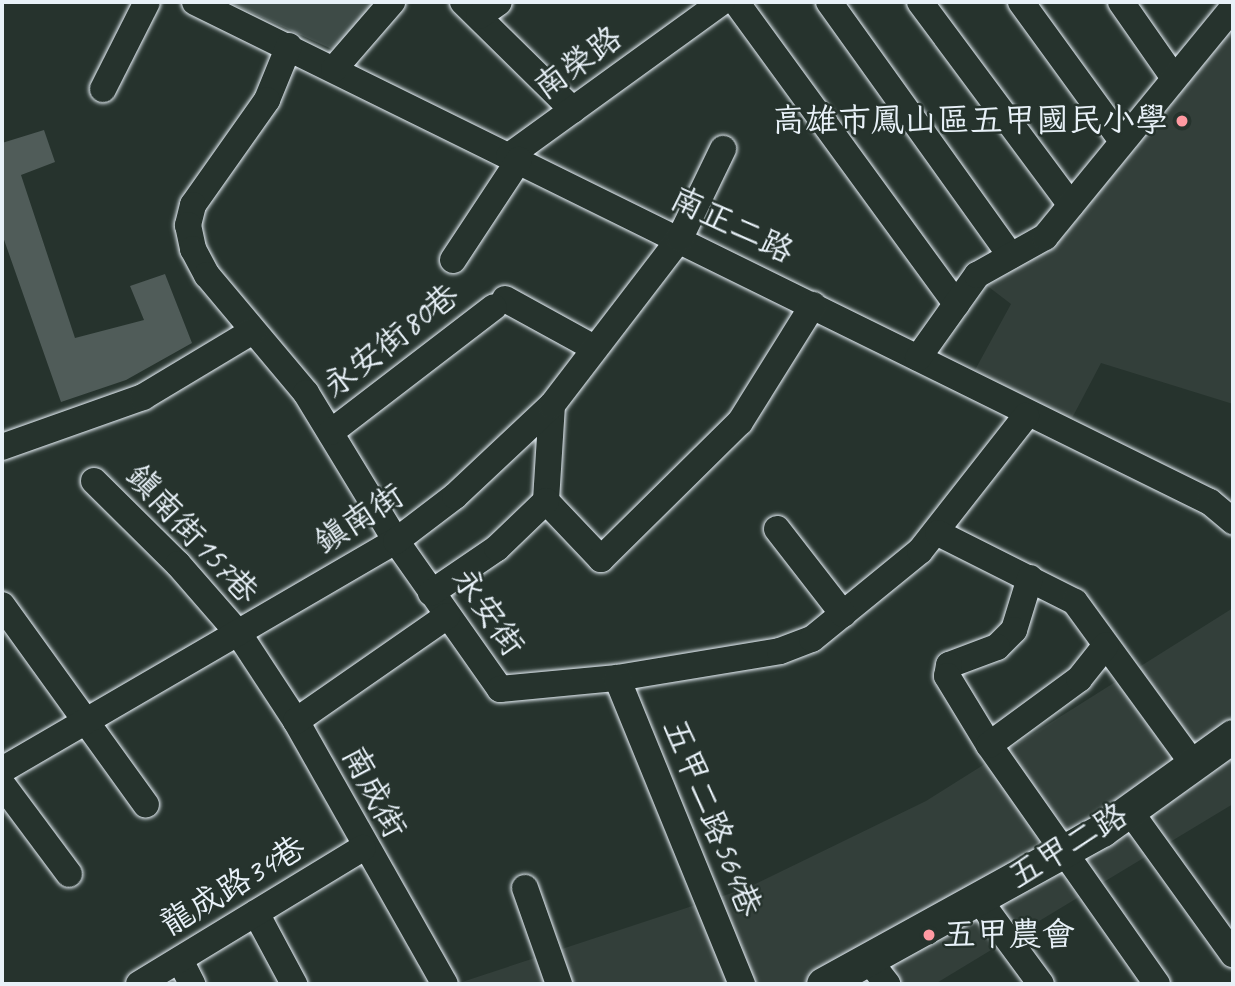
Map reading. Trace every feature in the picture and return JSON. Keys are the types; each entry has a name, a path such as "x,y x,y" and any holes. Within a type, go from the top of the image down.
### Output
{"main road":[{"name":"五甲二路","path":"823,984 878,973 978,900 1129,810 1233,736"}],"street":[{"path":"103,89 147,2"},
{"name":"南正二路","path":"195,2 813,304 1026,416 1210,502 1233,521"},
{"path":"334,69 392,2"},
{"path":"829,2 1011,256"},
{"path":"920,2 1071,205"},
{"path":"1021,2 1122,141"},
{"path":"1121,2 1174,78"},
{"path":"722,3 956,304"},
{"name":"南榮路","path":"514,158 573,110 722,3"},
{"path":"918,358 977,275 1045,237 1231,5"},
{"path":"481,7 573,110"},
{"name":"永安街","path":"289,46 267,100 193,205 188,225 193,249 207,275 306,393 397,541 500,690 617,678 796,648 843,614 938,533 1026,416"},
{"name":"鎮南街","path":"2,770 397,541 518,442 552,405 680,238 723,149"},
{"path":"453,260 514,158"},
{"name":"永安街80巷","path":"331,432 499,303 594,348"},
{"path":"546,501 601,559 740,422 813,304"},
{"path":"2,447 143,397 253,331"},
{"path":"431,593 497,548 546,501 552,405"},
{"name":"鎮南街157巷","path":"94,481 239,634"},
{"path":"777,529 843,614"},
{"path":"938,533 1075,602 1193,764"},
{"path":"1030,578 1014,630 997,647 945,670 989,745 1157,984"},
{"path":"2,605 146,805"},
{"path":"296,721 447,616"},
{"name":"南成街","path":"239,634 296,721 363,848 445,984"},
{"path":"989,745 1079,679 1106,645"},
{"name":"五甲二路564巷","path":"617,678 741,984"},
{"path":"2,784 69,874"},
{"path":"1129,810 1233,954"},
{"name":"龍成路34巷","path":"139,984 363,848"},
{"path":"525,888 559,984"},
{"path":"978,900 1041,984"},
{"path":"256,913 294,984"},
{"path":"180,960 192,984"}],"shaded area":[{"path":"228,2 381,2 336,51"},
{"name":"高雄市鳳山區五甲國民小學","path":"1233,2 1233,404 1101,363 1071,420 975,370 1011,304 977,278 1033,240"},
{"path":"1233,608 1233,804 935,984 456,984 747,888 926,801"}],"building":[{"path":"44,130 55,162 21,175 75,338 144,320 130,286 165,274 192,343 126,380 61,402 2,234 2,143"}],"place":[{"name":"高雄市鳳山區五甲國民小學","path":"1182,121"},
{"name":"五甲農會","path":"929,935"}]}
